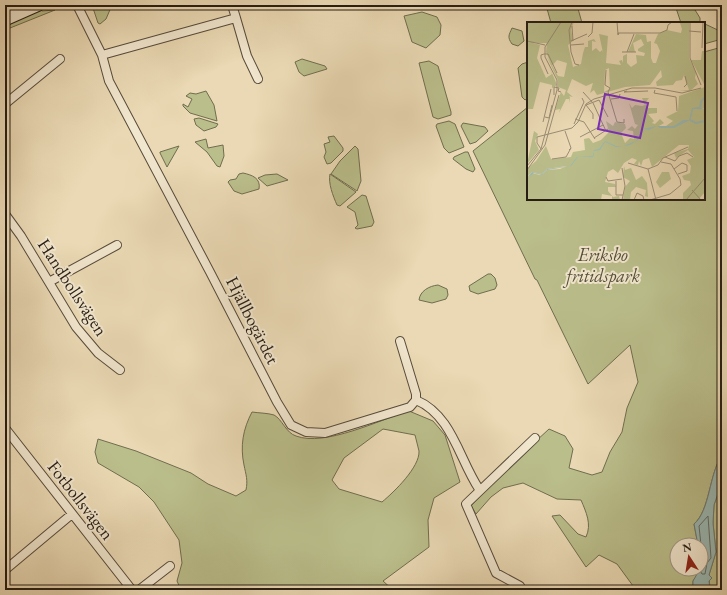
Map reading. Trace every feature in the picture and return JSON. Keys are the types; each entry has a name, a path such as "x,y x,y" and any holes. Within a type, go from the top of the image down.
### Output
{"main road":[{"path":"5,9 12,5"},
{"path":"5,20 39,5"}],"street":[{"name":"Hjällbogärdet","path":"77,5 102,55 109,81 290,425 306,432 325,433 410,407 416,400"},
{"path":"232,5 247,56 258,79"},
{"path":"102,55 236,18"},
{"path":"5,104 60,59"},
{"name":"Handbollsvägen","path":"5,214 21,236 76,327 98,353 120,370"},
{"path":"49,282 117,245"},
{"path":"400,341 415,389 416,400 432,408 448,427 471,477 479,489"},
{"name":"Fotbollsvägen","path":"5,428 132,590"},
{"path":"520,586 496,573 466,504 479,489 535,438"},
{"path":"5,570 72,514"},
{"path":"139,590 170,566"}],"green space":[{"path":"92,5 112,5 106,19 100,24 98,23"},
{"path":"546,5 577,5 582,22 551,22"},
{"path":"675,5 692,5 700,18 700,22 681,22"},
{"path":"41,8 42,11 55,10 5,30 5,24"},
{"path":"422,12 437,17 441,25 440,35 426,48 412,42 404,16"},
{"path":"705,24 722,32 722,39 705,44"},
{"path":"512,28 522,31 524,41 518,46 512,44 509,40 509,34"},
{"name":"Eriksbo fritidspark","path":"722,47 722,455 714,472 703,510 694,524 696,537 669,537 669,577 696,577 693,581 693,588 691,590 636,590 617,564 599,555 586,567 552,516 560,515 578,534 586,537 588,532 588,523 581,500 557,499 523,483 503,488 491,497 476,514 471,506 495,479 549,429 565,436 573,449 569,468 592,475 602,472 610,452 622,432 627,408 638,382 630,345 588,384 473,151 527,108 527,200 705,200 705,52"},
{"path":"302,59 325,66 327,69 304,76 299,72 295,62"},
{"path":"429,61 438,66 451,112 451,115 438,119 433,117 419,63"},
{"path":"527,62 527,99 525,100 522,97 518,68 522,64"},
{"path":"206,91 214,105 217,121 190,113 183,106 183,104 188,107 192,99 186,96 190,93 196,94"},
{"path":"199,118 218,124 216,127 204,131 196,125 194,119"},
{"path":"449,121 455,124 464,147 449,153 444,148 436,126 437,124"},
{"path":"463,123 485,127 488,131 476,142 470,144 461,126"},
{"path":"334,136 343,148 343,151 331,163 327,164 324,157 326,152 324,144 330,142 328,137"},
{"path":"206,139 208,148 223,145 224,156 220,167 217,166 207,152 195,142"},
{"path":"179,146 167,167 160,152"},
{"path":"355,146 358,149 361,181 357,191 331,174 340,161"},
{"path":"468,152 475,169 473,172 466,169 453,159 454,157"},
{"path":"243,173 253,176 259,182 259,189 242,194 234,191 228,182 236,179 239,174"},
{"path":"277,174 288,180 267,186 258,178 265,175"},
{"path":"330,174 356,192 340,206 337,205 332,194"},
{"path":"362,195 366,196 374,222 372,226 357,229 355,228 358,225 355,212 347,207"},
{"path":"488,274 491,274 495,278 497,285 495,289 478,294 470,291 469,286"},
{"path":"438,285 447,289 448,295 446,299 432,303 419,300 421,294 431,286"},
{"path":"409,411 433,421 445,435 460,482 434,498 428,520 429,547 383,581 393,590 181,590 177,581 182,563 179,540 154,502 139,487 98,463 95,452 98,439 136,451 191,473 208,484 236,496 246,490 247,480 242,444 244,431 252,412 274,415 289,432 296,436 322,438 352,431","holes":["383,429 415,435 419,451 415,464 411,472 399,486 382,502 339,489 332,480 344,458"]},
{"path":"722,482 722,590 710,590 709,575 716,552 713,523 714,505"}],"water":[{"path":"722,455 722,482 714,505 713,523 716,552 709,575 709,537 696,537 694,524 703,510"},
{"path":"709,575 712,578 709,581 710,590 691,590 693,588 693,581 695,577 709,577"}]}
